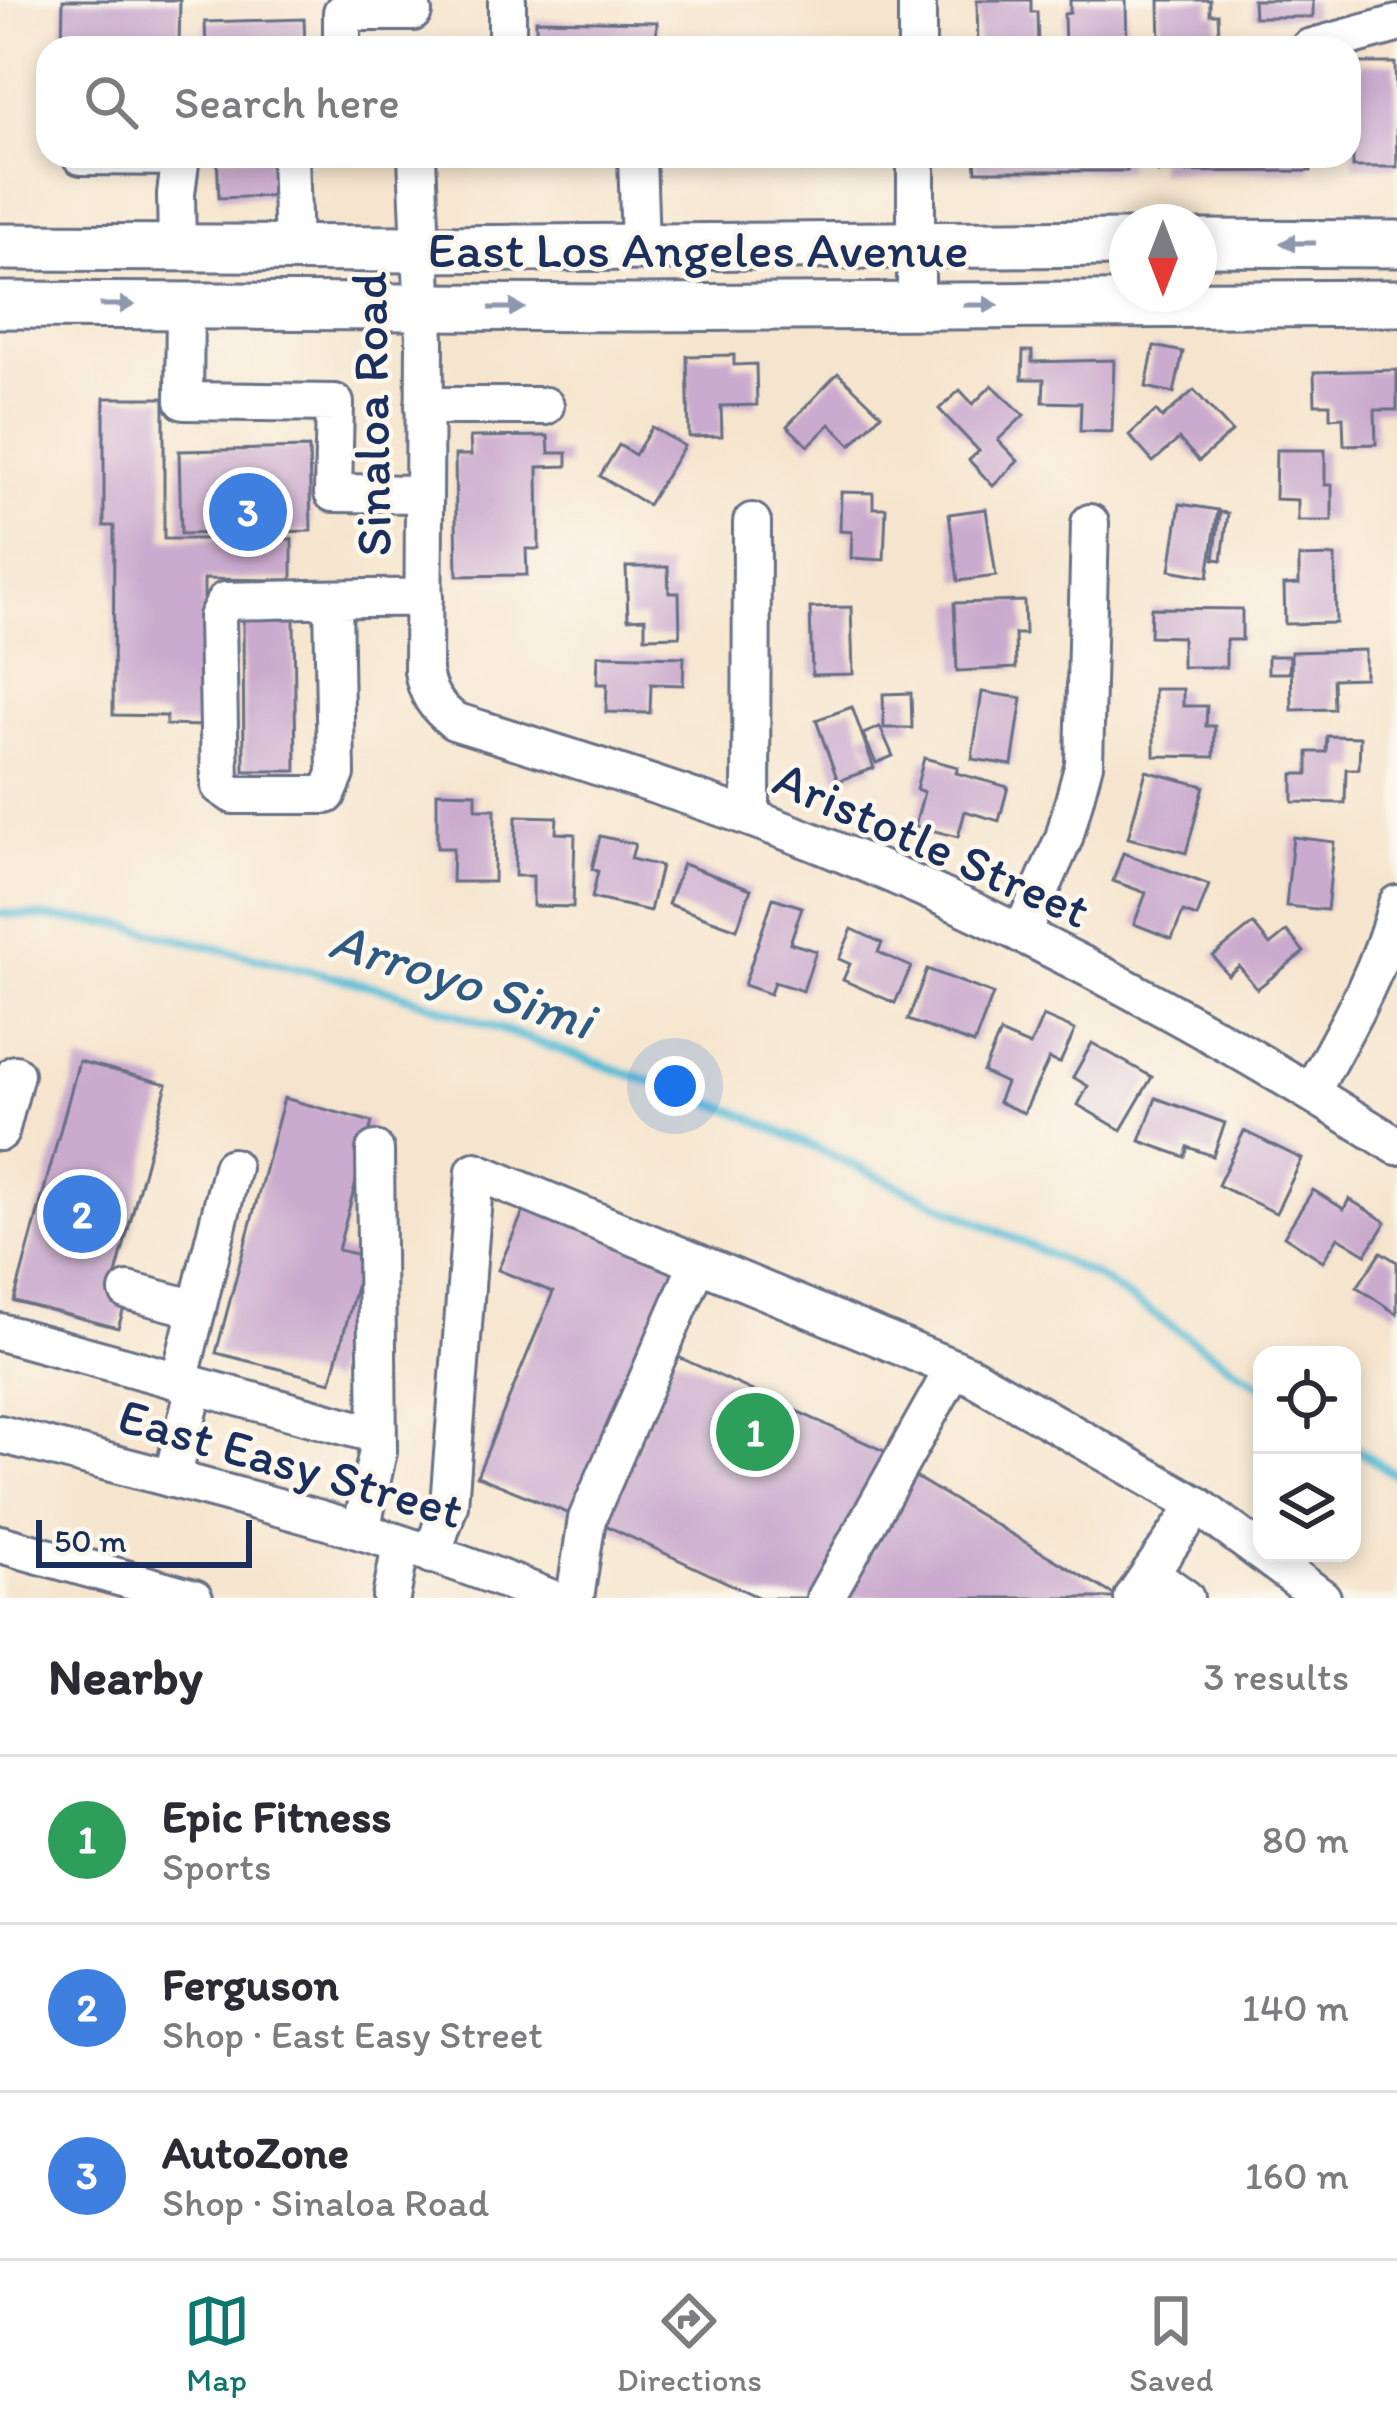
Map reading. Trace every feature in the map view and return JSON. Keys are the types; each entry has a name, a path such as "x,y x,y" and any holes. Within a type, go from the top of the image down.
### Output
{"main road":[{"name":"East Los Angeles Avenue","path":"0,248 1109,243"},
{"path":"1217,243 1397,244"},
{"name":"East Los Angeles Avenue","path":"0,305 421,308 1397,303"}],"street":[{"path":"507,0 508,36"},
{"path":"916,36 917,0"},
{"path":"342,36 342,12 414,20"},
{"path":"1351,36 1397,23"},
{"path":"177,248 180,168"},
{"path":"290,168 293,248"},
{"name":"Sinaloa Road","path":"417,168 424,406 422,670"},
{"path":"637,168 640,245"},
{"path":"916,168 916,305"},
{"path":"185,306 184,401 335,403 333,493 424,494"},
{"path":"424,406 545,406"},
{"path":"751,818 752,522"},
{"path":"1021,934 1064,838 1084,764 1090,523"},
{"path":"333,599 336,774 326,795 233,795 220,786 217,617 225,601 333,599 424,598"},
{"name":"Aristotle Street","path":"422,670 438,709 454,721 751,818 1021,934 1158,1003 1397,1146"},
{"path":"1311,1092 1357,1008 1397,904"},
{"path":"0,1132 15,1074"},
{"path":"361,1531 378,1451 375,1150"},
{"path":"172,1480 197,1309 232,1167"},
{"path":"392,1598 417,1550 449,1505 475,1171 954,1368 1197,1504 1253,1546"},
{"path":"575,1598 586,1519 698,1263"},
{"path":"128,1291 197,1309"},
{"path":"0,1332 377,1435"},
{"path":"825,1598 954,1368"},
{"name":"East Easy Street","path":"0,1434 361,1531 550,1598"},
{"path":"1185,1598 1141,1586 1197,1504"},
{"path":"0,1544 194,1598"},
{"path":"1274,1562 1317,1596"}],"building":[{"path":"63,0 180,0 179,36 62,36"},
{"path":"977,0 1031,0 1031,12 1037,12 1038,36 978,36"},
{"path":"1070,0 1126,0 1127,36 1065,36 1064,14 1070,13"},
{"path":"1159,0 1210,0 1210,14 1218,14 1219,34 1160,36"},
{"path":"1253,0 1313,0 1313,17 1254,17"},
{"path":"304,19 305,36 206,36 205,22"},
{"path":"536,20 657,22 656,36 536,36"},
{"path":"1361,63 1395,63 1397,167 1361,167"},
{"path":"218,168 271,168 272,196 219,198"},
{"path":"976,168 1127,168 1127,171"},
{"path":"1158,168 1311,171 1158,172"},
{"path":"1154,346 1183,352 1174,393 1146,387"},
{"path":"1023,351 1032,351 1032,362 1114,360 1112,432 1080,431 1081,403 1043,402 1044,379 1022,379"},
{"path":"734,355 734,365 756,364 757,405 721,406 722,436 689,437 687,356"},
{"path":"1397,370 1397,410 1375,410 1376,444 1344,445 1343,417 1330,418 1330,404 1315,404 1314,372"},
{"path":"838,373 881,414 851,445 830,424 808,446 787,426"},
{"path":"992,385 1024,415 998,440 1018,461 993,486 969,460 979,451 939,409 960,390 973,404"},
{"path":"1194,390 1232,432 1199,461 1179,439 1153,462 1129,435 1156,411 1162,418"},
{"path":"104,398 164,398 164,539 292,539 292,580 204,579 204,726 166,725 166,716 113,715 114,526 104,526"},
{"path":"652,427 684,446 648,505 600,476 619,445 635,455"},
{"path":"548,436 549,453 567,453 567,466 538,467 539,549 526,549 527,575 457,576 455,455 471,455 470,437"},
{"path":"309,448 311,531 181,534 179,451"},
{"path":"1276,450 1325,450 1332,521 1298,521 1298,500 1275,499"},
{"path":"841,492 873,493 873,508 886,508 884,560 851,558 852,532 840,531"},
{"path":"1180,504 1218,510 1208,577 1170,570"},
{"path":"986,509 996,576 958,581 949,514"},
{"path":"1220,512 1228,513 1222,560 1214,559"},
{"path":"1335,556 1336,623 1285,624 1284,585 1299,584 1299,557"},
{"path":"626,567 668,567 669,593 679,593 680,636 645,637 645,618 628,619"},
{"path":"1024,601 1025,634 1015,634 1016,668 957,671 954,603"},
{"path":"851,607 853,674 812,675 810,608"},
{"path":"1151,608 1242,609 1242,640 1226,640 1226,667 1182,667 1182,637 1150,636"},
{"path":"294,618 296,771 244,771 243,619"},
{"path":"1365,650 1365,678 1333,679 1334,709 1292,710 1291,652"},
{"path":"598,655 684,657 683,685 651,684 650,713 606,712 607,684 597,684"},
{"path":"1268,656 1290,656 1289,673 1268,673"},
{"path":"1154,689 1183,689 1183,706 1207,706 1206,726 1215,726 1214,757 1154,756"},
{"path":"982,692 1022,698 1012,765 972,759"},
{"path":"911,693 912,728 884,728 883,694"},
{"path":"852,707 874,768 838,781 816,720"},
{"path":"880,727 893,756 876,763 863,734"},
{"path":"1327,736 1360,737 1359,769 1346,769 1345,803 1293,802 1293,774 1308,774 1308,752 1326,752"},
{"path":"924,758 958,767 956,773 1008,787 999,821 965,811 958,837 915,826 924,792 916,789"},
{"path":"1146,771 1204,786 1186,853 1128,838"},
{"path":"437,792 476,793 476,809 495,809 494,882 452,882 453,848 437,848"},
{"path":"516,816 557,817 556,833 575,834 573,907 533,906 533,876 515,876"},
{"path":"600,836 635,844 631,859 661,866 650,911 592,898 598,871 592,869"},
{"path":"1293,837 1334,842 1327,910 1286,906"},
{"path":"1123,853 1209,885 1197,917 1183,912 1172,939 1134,924 1146,893 1113,881"},
{"path":"683,864 751,889 737,929 668,904"},
{"path":"773,898 802,907 790,943 816,951 803,991 774,982 770,994 744,985"},
{"path":"1253,924 1270,945 1287,931 1304,952 1257,989 1239,966 1228,975 1213,956"},
{"path":"852,929 882,943 878,952 911,967 895,1003 843,980 850,964 839,959"},
{"path":"927,969 993,994 974,1044 908,1020"},
{"path":"1043,1016 1075,1030 1060,1063 1049,1059 1024,1113 998,1102 1006,1083 983,1072 1000,1033 1030,1046"},
{"path":"1092,1043 1152,1077 1121,1130 1078,1105 1088,1086 1073,1077"},
{"path":"79,1061 167,1084 110,1297 126,1302 118,1328 14,1301"},
{"path":"284,1098 372,1122 338,1250 364,1256 331,1382 216,1353"},
{"path":"1156,1098 1225,1123 1213,1156 1188,1147 1185,1157 1140,1141"},
{"path":"1244,1131 1302,1159 1276,1213 1218,1185"},
{"path":"1313,1190 1344,1209 1349,1199 1386,1222 1366,1254 1338,1237 1323,1261 1284,1236"},
{"path":"527,1203 692,1272 585,1520 477,1476 553,1292 498,1270"},
{"path":"1381,1252 1397,1262 1397,1314 1357,1287"},
{"path":"674,1355 899,1458 824,1598 760,1598 605,1525"},
{"path":"912,1475 1119,1598 847,1598"}],"waterway":[{"name":"Arroyo Simi","path":"0,913 118,924 392,991 737,1112 1096,1276 1253,1380"},
{"name":"Arroyo Simi","path":"1361,1452 1397,1476"}],"place":[{"name":"AutoZone","path":"248,512"},
{"name":"Ferguson","path":"82,1214"},
{"name":"Epic Fitness","path":"755,1432"}]}
